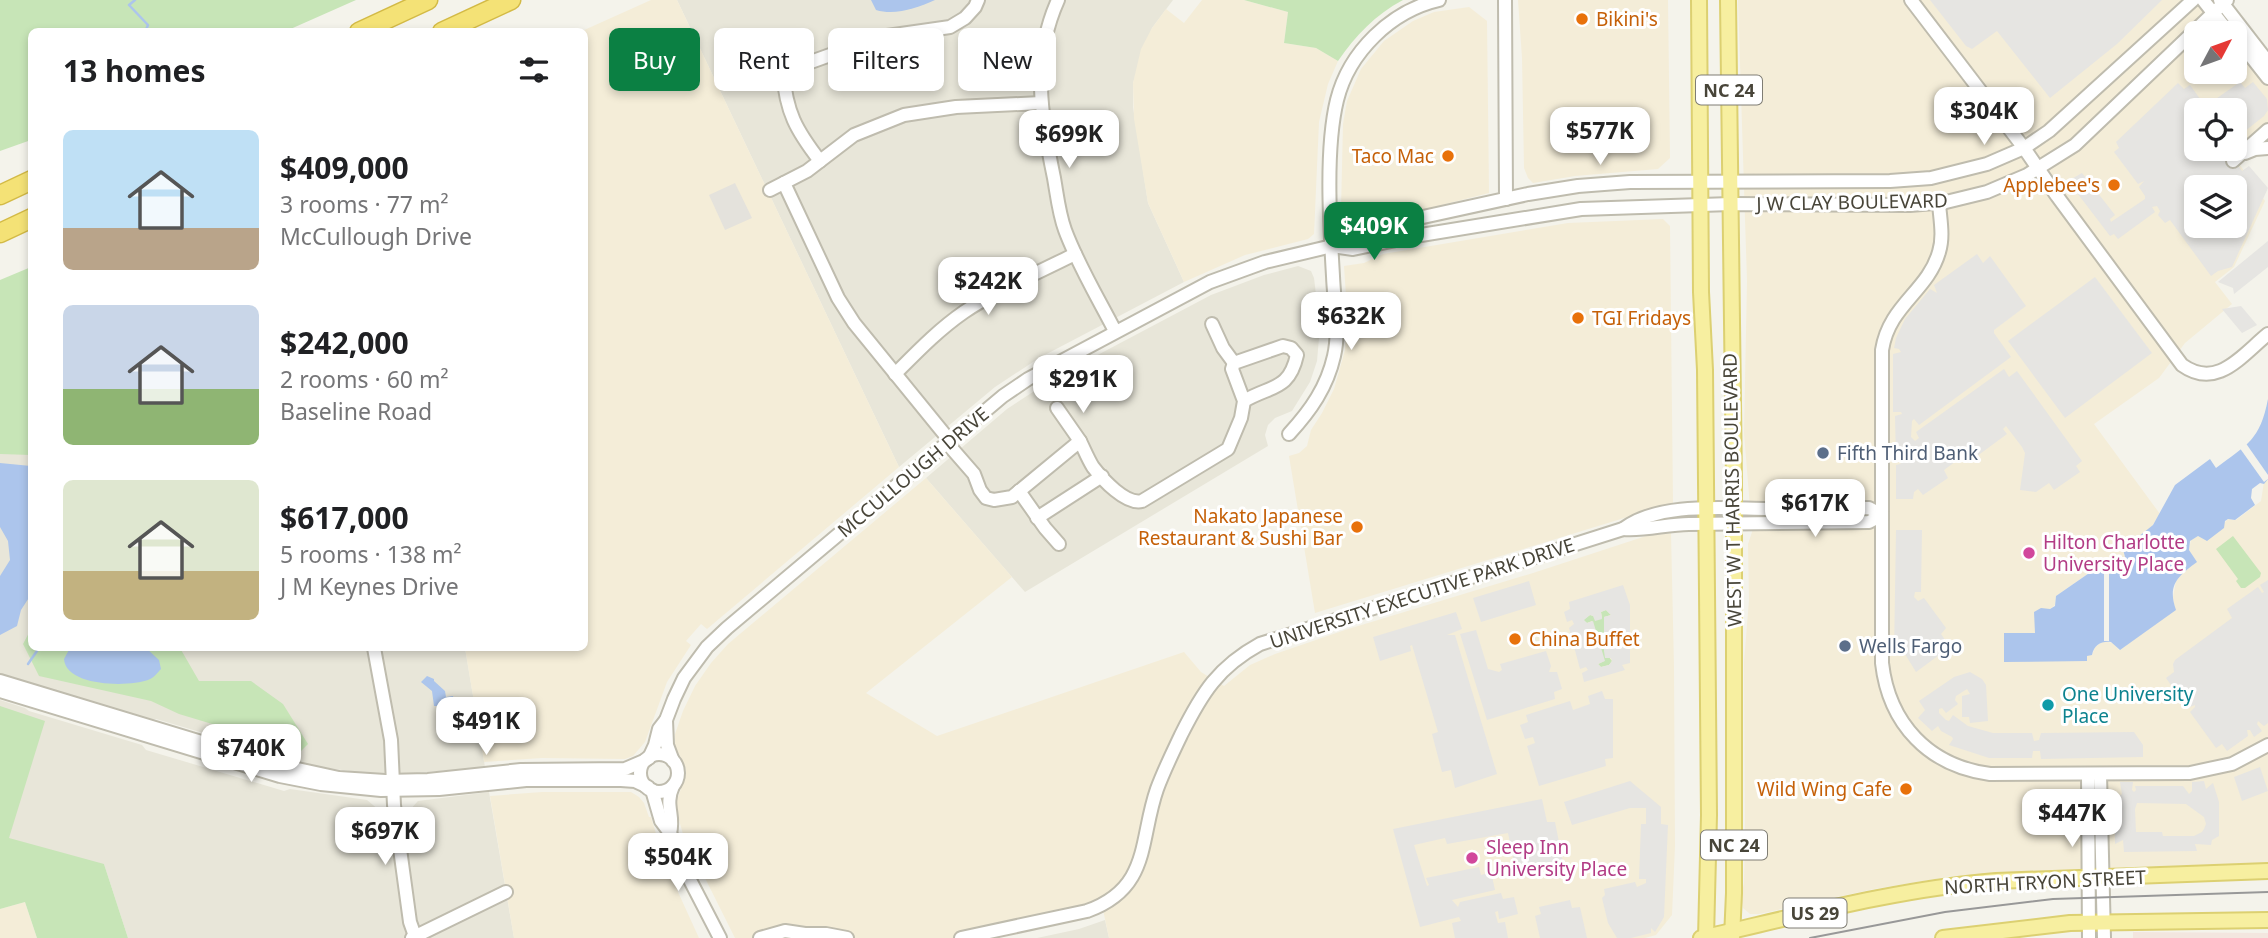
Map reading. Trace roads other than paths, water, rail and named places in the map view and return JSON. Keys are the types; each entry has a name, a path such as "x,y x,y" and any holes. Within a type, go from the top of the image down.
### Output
{"highway":[{"path":"368,28 428,0"},
{"path":"451,28 511,0"},
{"path":"0,195 28,182"},
{"path":"0,233 28,220"}],"main road":[{"name":"WEST W T HARRIS BOULEVARD","path":"1699,0 1709,815 1704,938"},
{"name":"WEST W T HARRIS BOULEVARD","path":"1728,0 1733,516 1733,935"},
{"name":"NORTH TRYON STREET","path":"1704,938 1733,935 1909,892 1982,883 2268,871"},
{"path":"1943,938 2096,922 2268,920"}],"street":[{"path":"820,161 797,130 789,109 783,72 849,41 950,27 965,18 978,0"},
{"path":"1058,0 1040,75 1041,117 1063,227 1115,331"},
{"path":"1290,434 1316,402 1330,371 1334,354 1337,322 1332,246 1331,154 1333,121 1341,88 1361,52 1390,23 1409,11 1439,0"},
{"path":"1505,0 1506,199"},
{"path":"1912,0 2024,148 2175,356 2192,372 2203,376 2226,369 2268,334"},
{"name":"J W CLAY BOULEVARD","path":"1730,181 1910,181 1966,171 2024,148 2062,121 2193,0"},
{"path":"2203,0 2221,4 2268,62"},
{"path":"2221,4 2228,21"},
{"name":"J W CLAY BOULEVARD","path":"1700,206 1939,203 1987,192 2039,169 2075,145 2221,4"},
{"path":"2247,51 2268,78"},
{"path":"770,190 807,171 854,135 904,115 956,107 1041,103"},
{"path":"2268,130 2237,157 2255,149 2268,148"},
{"name":"MCCULLOUGH DRIVE","path":"1332,246 1350,233 1578,186 1730,181"},
{"path":"784,183 838,298 854,323 974,474 986,498 1003,500 1012,497 1080,441"},
{"path":"1939,203 1941,241 1937,258 1931,271 1893,317 1883,345 1883,669 1891,701 1908,730 1934,754 1953,765 1973,772 1998,775 2204,772 2236,763 2268,745"},
{"name":"MCCULLOUGH DRIVE","path":"720,938 690,880 670,833 661,821 650,789 641,776 642,767 656,745 659,729 666,720 684,678 713,641 1003,396 1028,379 1196,288 1265,262 1332,246 1353,249 1581,209 1614,206 1700,206"},
{"path":"895,374 931,338 986,298 1075,254"},
{"path":"1212,324 1223,348 1234,363"},
{"path":"1234,363 1283,346 1290,348 1297,355 1290,376 1280,385 1244,401"},
{"path":"1057,408 1080,441 1093,466 1127,501 1136,503 1228,449 1241,418 1244,401 1232,369 1234,363"},
{"path":"1037,518 1102,476"},
{"path":"1019,491 1059,544"},
{"name":"UNIVERSITY EXECUTIVE PARK DRIVE","path":"961,938 1087,911 1104,903 1124,887 1139,864 1158,788 1193,712 1219,673 1250,649 1293,632 1623,529 1633,522 1666,512 1869,522 1882,515"},
{"path":"375,651 391,740 393,785 414,937 506,892"},
{"path":"0,681 119,722"},
{"path":"0,691 302,771 425,790 551,779 628,780 662,792 675,784"},
{"name":"MCCULLOUGH DRIVE","path":"666,720 667,745 678,772 668,803 672,825 670,833"},
{"path":"393,785 521,770 625,769 655,755 664,755 675,763"},
{"path":"2089,938 2096,922 2094,774"},
{"path":"2096,922 2104,938"},
{"path":"761,938 785,931 801,936 826,934 847,938"}],"water":[{"path":"871,0 935,0 898,12 883,12 876,10"},
{"path":"2268,399 2268,479 2264,484 2260,483 2252,489 2251,498 2255,505 2235,520 2225,521 2224,528 2207,541 2198,536 2190,541 2189,550 2197,562 2176,582 2173,594 2176,610 2120,650 2111,642 2098,644 2092,655 2087,656 2087,661 2004,662 2004,633 2035,633 2034,612 2055,606 2056,596 2095,569 2106,575 2119,571 2126,561 2123,549 2153,525 2175,485 2210,459 2216,468 2251,440 2261,424"},
{"path":"0,463 28,466 28,599 21,610 17,626 0,635 0,576 10,560 8,541 0,527"},
{"path":"68,651 149,651 159,660 161,669 148,680 127,684 100,683 75,675 67,668 64,659"},
{"path":"427,676 434,679 445,691 446,697 453,696 454,703 442,705 443,708 438,709 434,706 432,691 421,682"}],"waterway":[{"path":"135,0 129,5 148,25 147,28"},
{"path":"28,664 37,651"}],"tram line":[{"path":"1810,938 1945,912 2053,899 2268,892"}],"place":[{"name":"Bikini's","path":"1582,19"},
{"name":"Taco Mac","path":"1448,156"},
{"name":"Applebee's","path":"2114,185"},
{"name":"TGI Fridays","path":"1578,318"},
{"name":"Fifth Third Bank","path":"1823,453"},
{"name":"Nakato Japanese Restaurant & Sushi Bar","path":"1357,527"},
{"name":"Hilton Charlotte University Place","path":"2029,553"},
{"name":"China Buffet","path":"1515,639"},
{"name":"Wells Fargo","path":"1845,646"},
{"name":"One University Place","path":"2048,705"},
{"name":"Wild Wing Cafe","path":"1906,789"},
{"name":"Sleep Inn University Place","path":"1472,858"}]}
